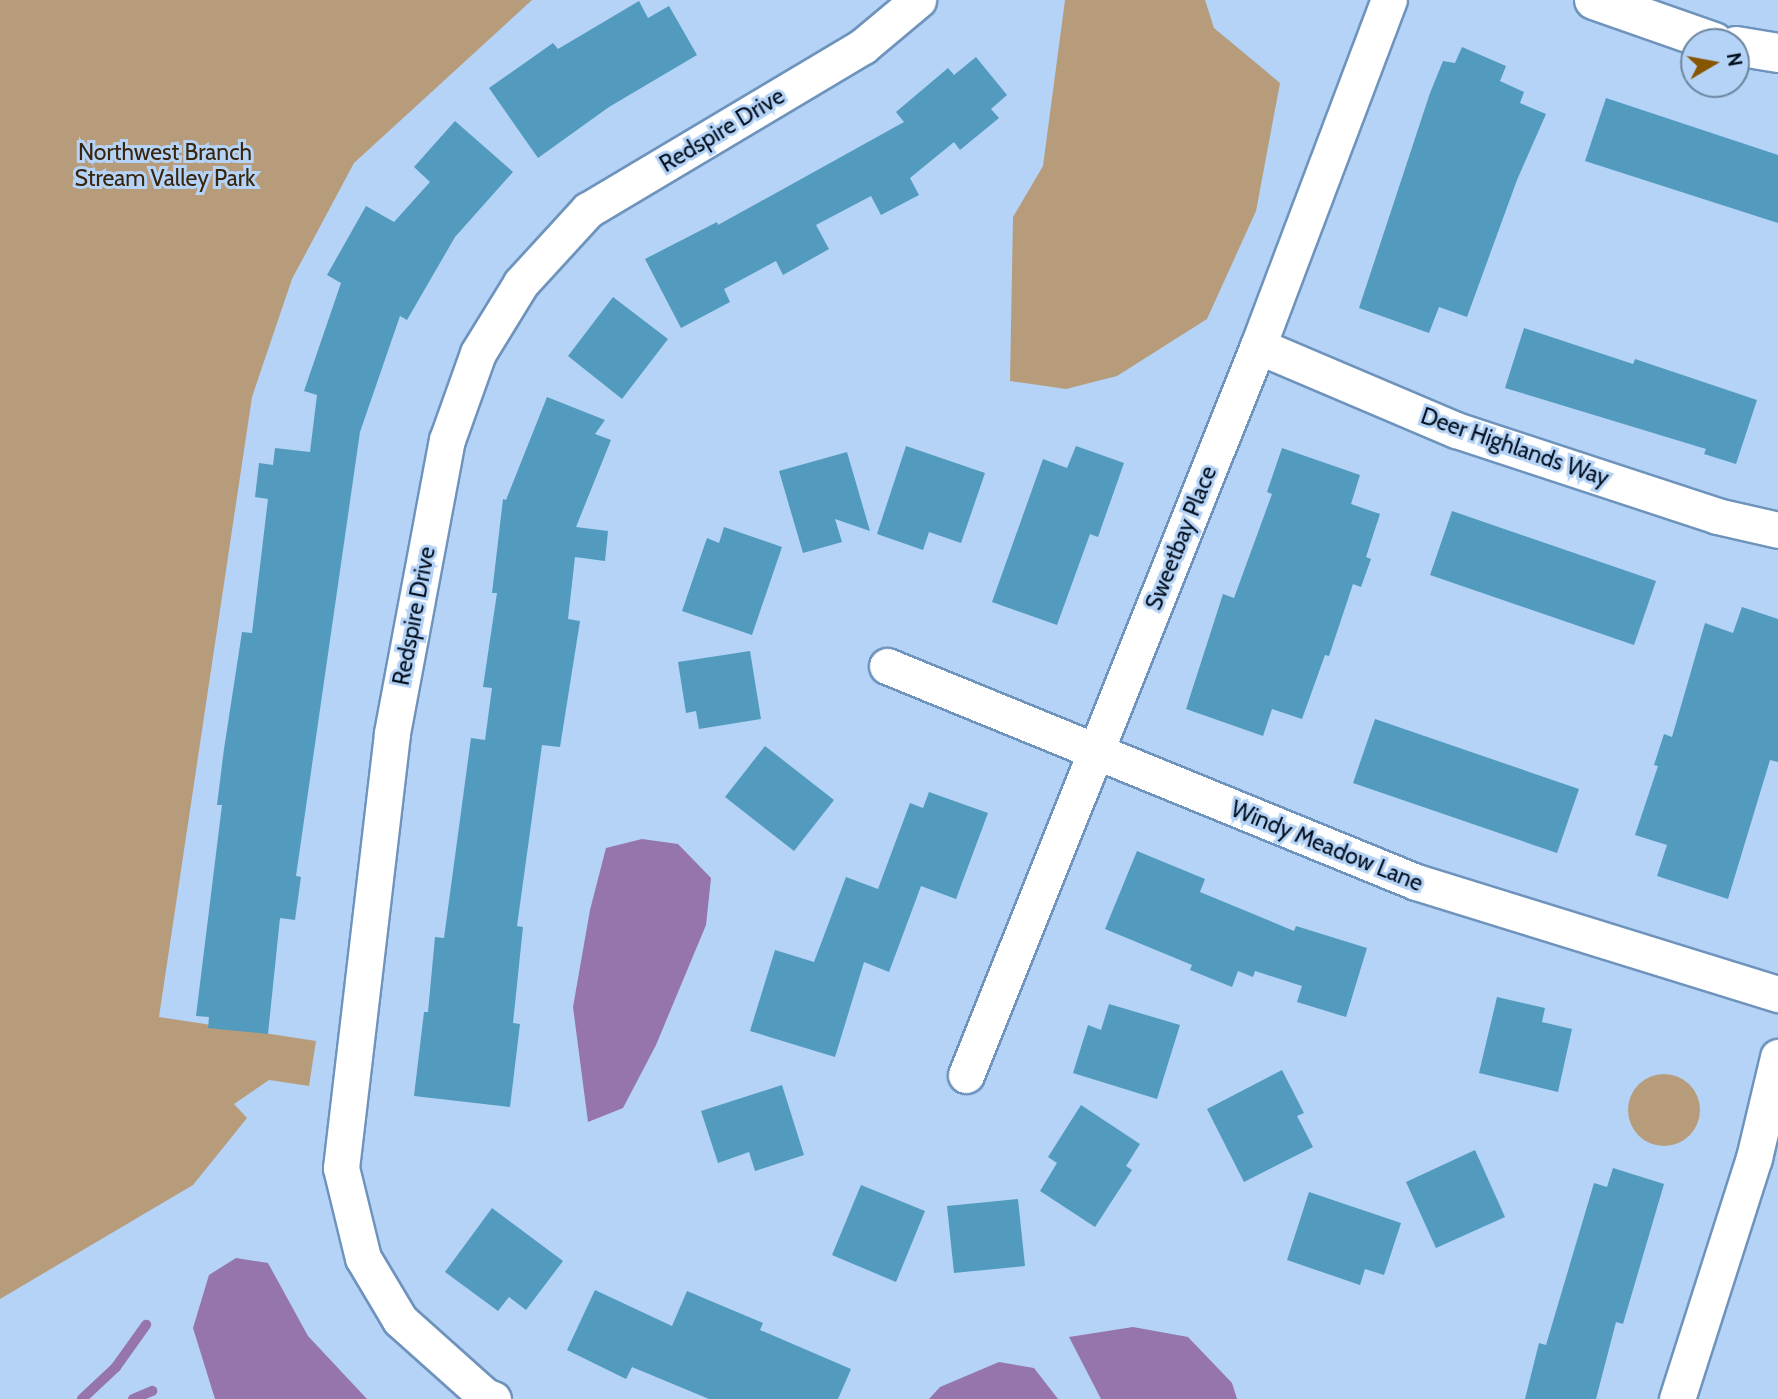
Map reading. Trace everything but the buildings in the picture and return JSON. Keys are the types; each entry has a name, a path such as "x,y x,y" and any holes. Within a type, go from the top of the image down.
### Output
{"street":[{"name":"Redspire Drive","path":"493,1399 485,1396 400,1320 363,1258 341,1168 392,733 447,440 478,353 514,295 588,210 863,46 918,0"},
{"name":"Sweetbay Place","path":"967,1074 1258,346 1389,0"},
{"path":"1594,0 1680,30"},
{"path":"1750,48 1778,53"},
{"name":"Deer Highlands Way","path":"1258,346 1457,429 1717,516 1778,530"},
{"name":"Windy Meadow Lane","path":"887,666 1416,882 1778,994"},
{"path":"1677,1399 1755,1158 1778,1057"},
{"path":"1755,1158 1778,1114"}],"green space":[{"name":"Northwest Branch Stream Valley Park","path":"0,0 532,0 354,163 292,279 252,397 159,1017 316,1041 309,1086 269,1080 234,1104 247,1118 193,1185 0,1299"},
{"path":"1065,0 1205,0 1214,28 1280,83 1256,211 1207,319 1117,376 1066,389 1010,381 1013,217 1043,166"},
{"path":"1657,1074 1671,1074 1690,1084 1700,1103 1700,1117 1690,1136 1671,1146 1657,1146 1638,1136 1628,1117 1628,1103 1638,1084"}],"shaded area":[{"path":"642,839 678,844 711,878 706,925 656,1045 623,1108 588,1122 573,1007 590,910 606,848"},
{"path":"236,1258 268,1263 308,1336 367,1399 215,1399 193,1328 209,1275"},
{"path":"1133,1327 1188,1337 1232,1383 1237,1399 1101,1399 1069,1337"},
{"path":"999,1362 1034,1368 1058,1399 929,1399 940,1387"}],"waterway":[{"path":"82,1399 116,1367 146,1325"},
{"path":"133,1399 152,1391"}]}
